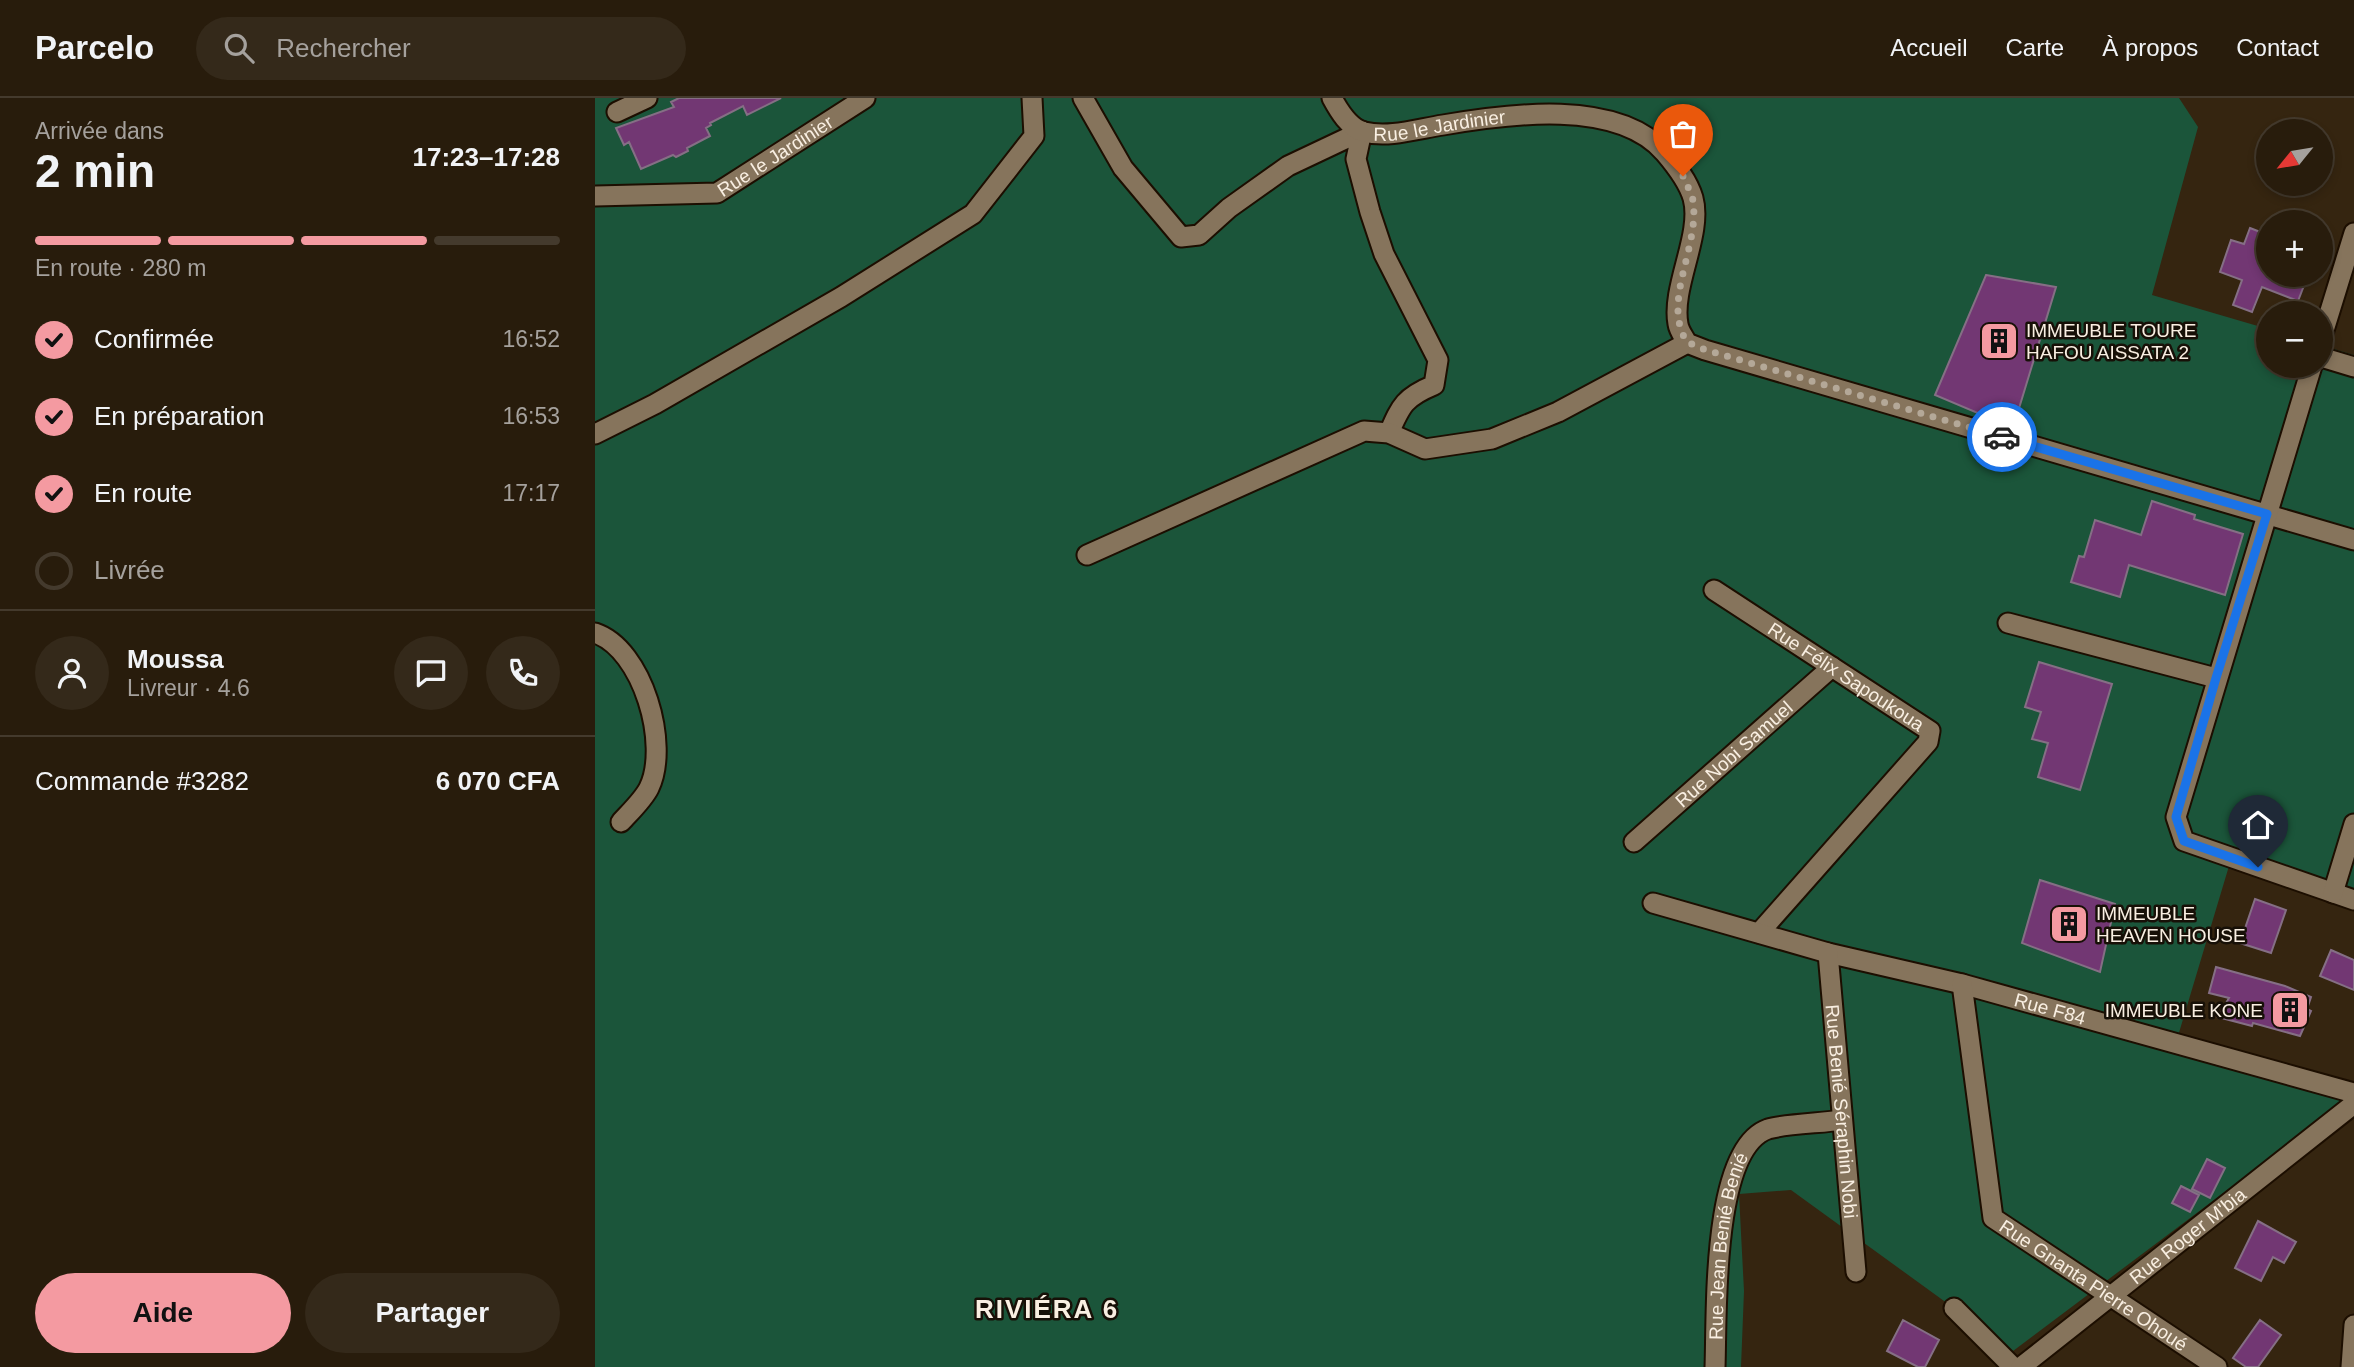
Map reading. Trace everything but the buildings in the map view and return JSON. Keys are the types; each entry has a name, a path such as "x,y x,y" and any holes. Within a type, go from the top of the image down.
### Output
{"street":[{"path":"617,113 647,98"},
{"name":"Rue le Jardinier","path":"595,196 717,193 865,98"},
{"path":"595,434 655,404 841,298 973,214 1034,136 1032,98"},
{"path":"1083,98 1123,168 1181,237 1199,235 1229,208 1288,166 1361,131"},
{"name":"Rue le Jardinier","path":"1332,98 1350,124 1361,131 1386,134 1535,114 1572,114 1607,120 1637,131 1663,150 1683,176 1693,200 1693,225 1678,309 1678,323 1687,342"},
{"path":"1361,131 1356,159 1384,254 1438,360 1434,384 1415,392 1401,404 1389,433"},
{"path":"2333,301 2354,233"},
{"path":"1087,555 1364,431 1389,433 1425,449 1492,439 1558,412 1687,342 1719,354 2354,540"},
{"path":"2333,361 2354,367"},
{"path":"2308,378 2176,817 2184,841 2354,900"},
{"name":"Rue Félix Sapoukoua","path":"1714,590 1930,731 1928,742 1759,933"},
{"path":"2008,623 2216,678"},
{"path":"595,633 607,637 631,664 656,729 655,763 649,789 621,822"},
{"name":"Rue Nobi Samuel","path":"1634,842 1832,667"},
{"path":"2333,894 2354,824"},
{"name":"Rue F84","path":"1653,903 1828,953 1962,984 2354,1093"},
{"name":"Rue Benié Séraphin Nobi","path":"1828,953 1856,1272"},
{"name":"Rue Gnanta Pierre Ohoué","path":"1962,984 1993,1218 2206,1364"},
{"name":"Rue Roger M'bia","path":"2021,1367 2354,1104"},
{"name":"Rue Jean Benié Benié","path":"1715,1367 1722,1222 1732,1174 1742,1153 1767,1129 1842,1120"},
{"path":"1954,1308 2013,1367"},
{"path":"2351,1367 2354,1325"}],"green space":[{"path":"595,98 2179,98 2198,127 2152,295 2256,325 2256,378 2333,378 2333,349 2354,355 2354,892 2232,856 2175,1046 2354,1095 2013,1351 1791,1190 1739,1194 1744,1291 1741,1367 595,1367"}],"way so far":[{"path":"1683,176 1693,200 1693,225 1678,309 1678,323 1687,342 1706,350 2002,437"}],"place":[{"name":"IMMEUBLE TOURE HAFOU AISSATA 2","path":"1999,341"},
{"name":"IMMEUBLE HEAVEN HOUSE","path":"2069,924"},
{"name":"IMMEUBLE KONE","path":"2290,1010"}],"district":[{"name":"RIVIÉRA 6","path":"1047,1309"}],"route":[{"path":"2002,437 2267,514 2176,817 2184,841 2258,867"}]}
